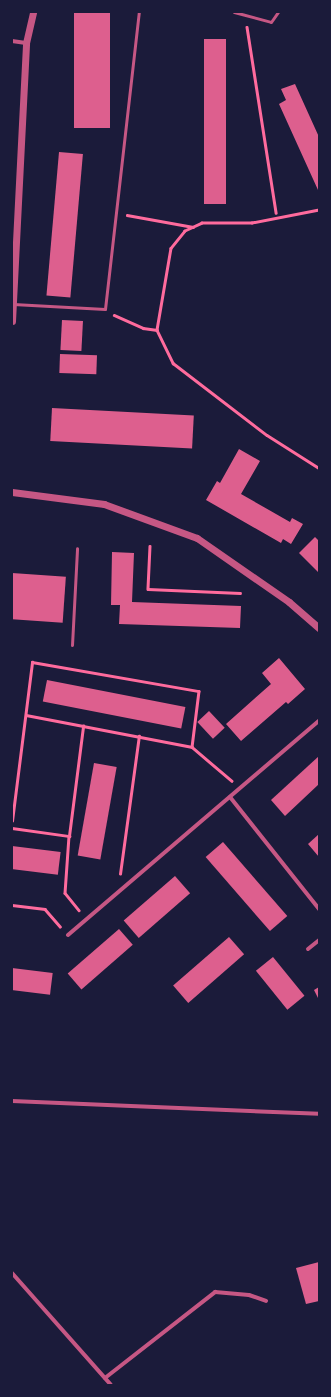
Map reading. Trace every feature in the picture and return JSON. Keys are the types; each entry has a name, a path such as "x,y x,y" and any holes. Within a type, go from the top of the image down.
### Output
{"street":[{"path":"12,321 26,43 34,12"},
{"path":"12,41 26,43"},
{"path":"12,492 104,504 197,538 289,602 319,628"},
{"path":"68,935 86,918 319,721"},
{"path":"230,797 319,909"},
{"path":"308,949 319,940"},
{"path":"12,1101 319,1114"},
{"path":"12,1273 110,1385"},
{"path":"105,1378 216,1292 249,1296 266,1301"}],"lane":[{"path":"13,304 105,309 139,12"},
{"path":"234,12 271,22 278,12"},
{"path":"72,645 77,548"}],"path":[{"path":"245,15 276,213"},
{"path":"319,210 252,224 202,223 185,231 171,248 157,330 173,363 267,435 319,468"},
{"path":"116,213 193,227"},
{"path":"105,309 132,323 157,330"},
{"path":"150,546 148,589 240,593"},
{"path":"12,821 32,662 199,691 192,747"},
{"path":"26,715 192,747 240,788"},
{"path":"83,726 69,836 65,893 86,918"},
{"path":"122,888 120,872 139,736"},
{"path":"12,828 69,836"},
{"path":"12,905 44,909 68,935"}],"building":[{"path":"74,12 110,12 110,128 74,128"},
{"path":"204,39 226,39 226,204 204,204"},
{"path":"295,84 319,137 318,190 279,104 286,100 281,89"},
{"path":"59,152 83,154 70,298 46,295"},
{"path":"62,320 83,321 81,351 60,350"},
{"path":"60,354 97,355 96,374 59,373"},
{"path":"52,408 194,415 192,448 50,441"},
{"path":"239,449 260,461 241,494 290,522 292,518 303,524 291,544 283,539 281,543 206,500 217,481 220,483"},
{"path":"315,537 319,541 319,573 299,553"},
{"path":"112,552 134,553 132,602 241,606 240,628 119,624 120,605 111,605"},
{"path":"12,573 66,577 63,623 12,619"},
{"path":"279,658 305,689 288,704 286,702 241,741 226,724 271,684 262,673"},
{"path":"47,680 185,707 181,728 43,702"},
{"path":"209,711 225,728 213,739 197,722"},
{"path":"319,756 319,784 285,816 271,800"},
{"path":"94,763 117,767 100,860 78,856"},
{"path":"319,834 319,857 308,844"},
{"path":"223,842 287,916 270,931 206,857"},
{"path":"12,846 61,852 58,875 12,869"},
{"path":"175,876 190,893 139,938 124,921"},
{"path":"119,929 133,945 81,989 68,974"},
{"path":"229,937 244,954 188,1003 173,986"},
{"path":"273,957 304,996 287,1010 256,971"},
{"path":"12,968 53,973 50,995 12,990"},
{"path":"319,987 319,1000 314,990"},
{"path":"319,1262 319,1301 306,1304 296,1268"}]}
